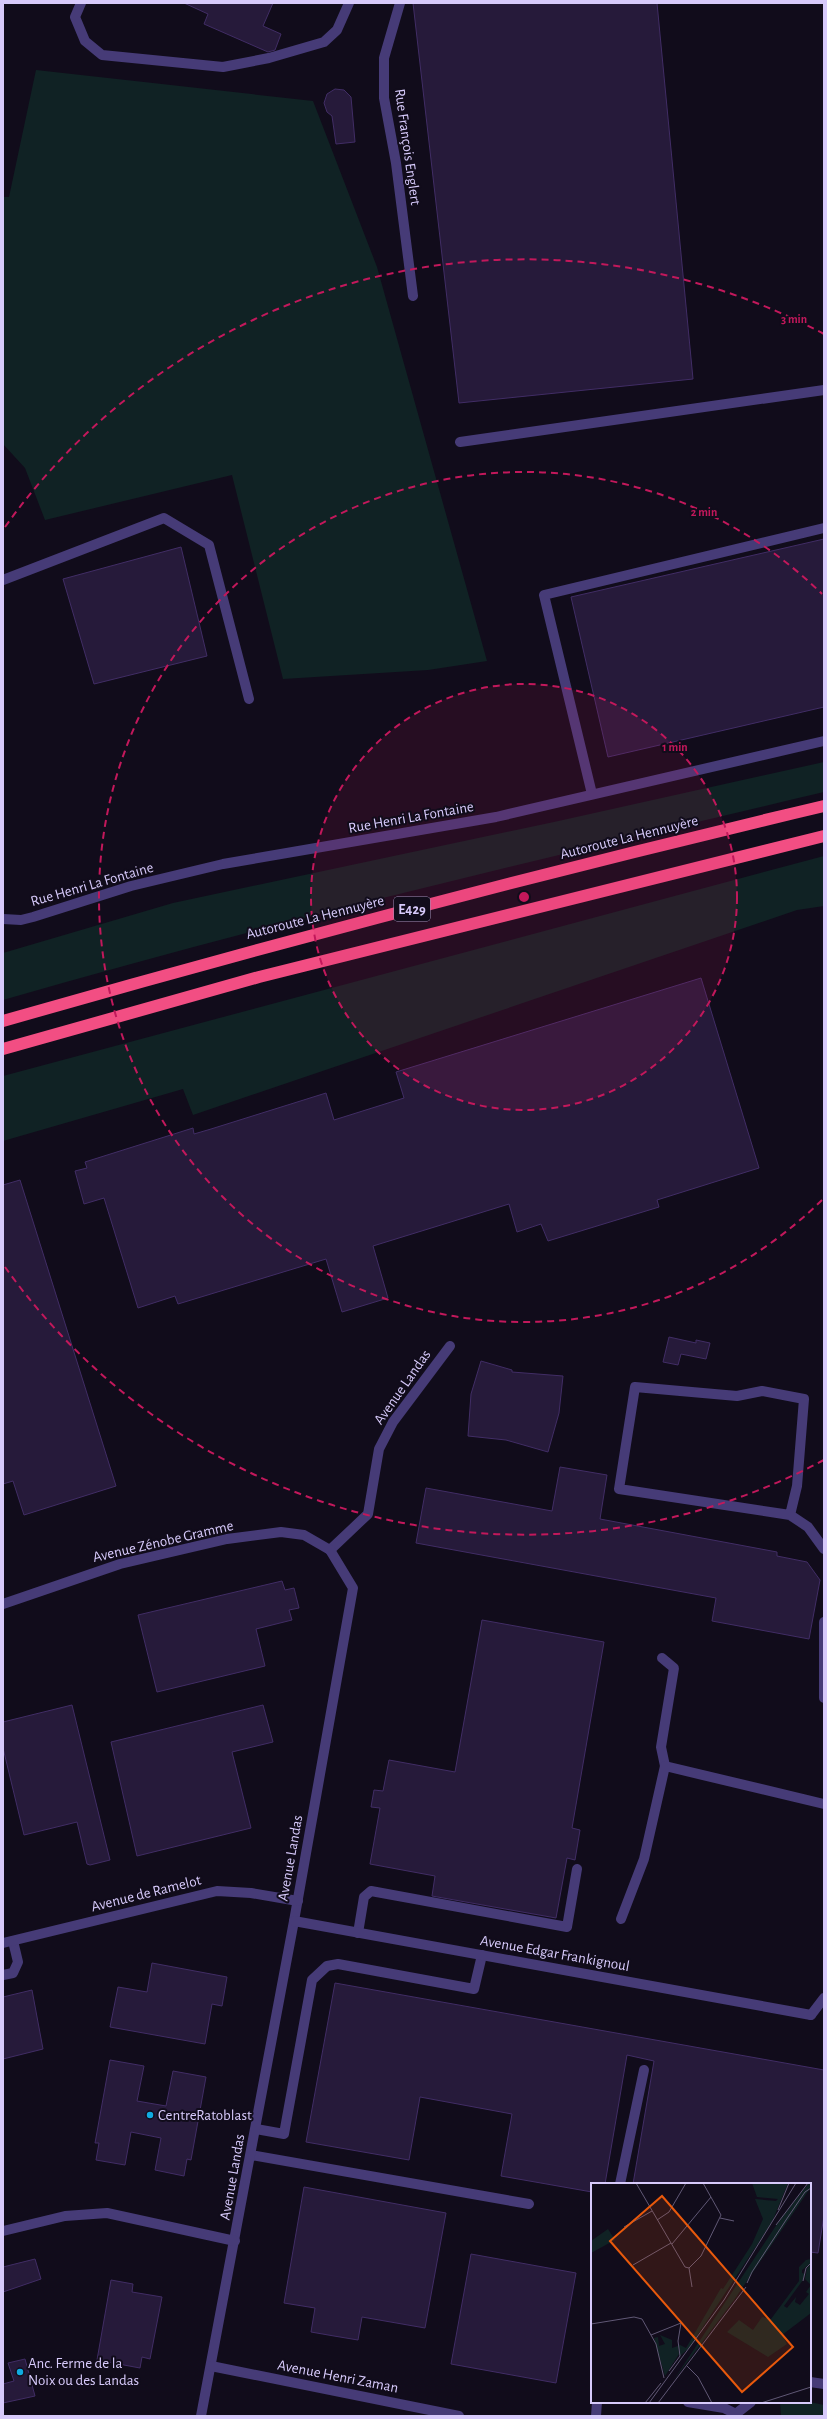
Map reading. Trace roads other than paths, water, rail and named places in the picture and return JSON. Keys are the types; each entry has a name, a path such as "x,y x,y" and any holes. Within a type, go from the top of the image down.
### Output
{"highway":[{"name":"Autoroute La Hennuyère","path":"3,1021 251,950 691,837 824,806"},
{"name":"E429","path":"3,1049 259,977 824,836"}],"street":[{"path":"82,3 75,17 85,41 102,55 180,64 223,67 269,58 324,42 337,30 349,3"},
{"name":"Rue François Englert","path":"400,3 384,58 384,98 396,163 413,296"},
{"path":"460,442 824,390"},
{"path":"3,580 164,518 209,545 249,699"},
{"path":"592,794 544,595 824,528"},
{"name":"Rue Henri La Fontaine","path":"3,919 21,920 33,917 131,886 223,864 496,817 824,741"},
{"name":"Avenue Landas","path":"201,2416 298,1901 353,1588 330,1550 368,1514 380,1449 393,1422 450,1346"},
{"path":"790,1515 798,1486 804,1399 762,1391 737,1396 634,1387 619,1489 790,1515 808,1527 824,1549"},
{"name":"Avenue Zénobe Gramme","path":"3,1604 120,1564 227,1540 281,1532 304,1534 330,1550"},
{"path":"824,1622 824,1698"},
{"path":"621,1920 644,1859 665,1766 661,1747 674,1668 662,1658"},
{"path":"665,1766 824,1804"},
{"path":"358,1933 364,1897 371,1891 567,1927 577,1869"},
{"name":"Avenue de Ramelot","path":"8,1942 217,1891 250,1893 298,1901"},
{"name":"Avenue Edgar Frankignoul","path":"294,1921 811,2014 824,1998"},
{"path":"3,1976 13,1973 18,1962 8,1942"},
{"path":"256,2129 284,2134 312,1980 323,1969 328,1966 338,1964 474,1989 482,1955"},
{"path":"620,2183 644,2070"},
{"path":"251,2156 529,2204"},
{"path":"3,2231 65,2216 107,2213 235,2241"},
{"name":"Avenue Henri Zaman","path":"211,2366 459,2416"},
{"path":"811,2382 824,2384"},
{"path":"596,2416 598,2403"},
{"path":"694,2403 724,2408 734,2415 750,2403"}],"place":[{"name":"CentreRatoblast","path":"150,2115"},
{"name":"Anc. Ferme de la Noix ou des Landas","path":"20,2372"}]}
